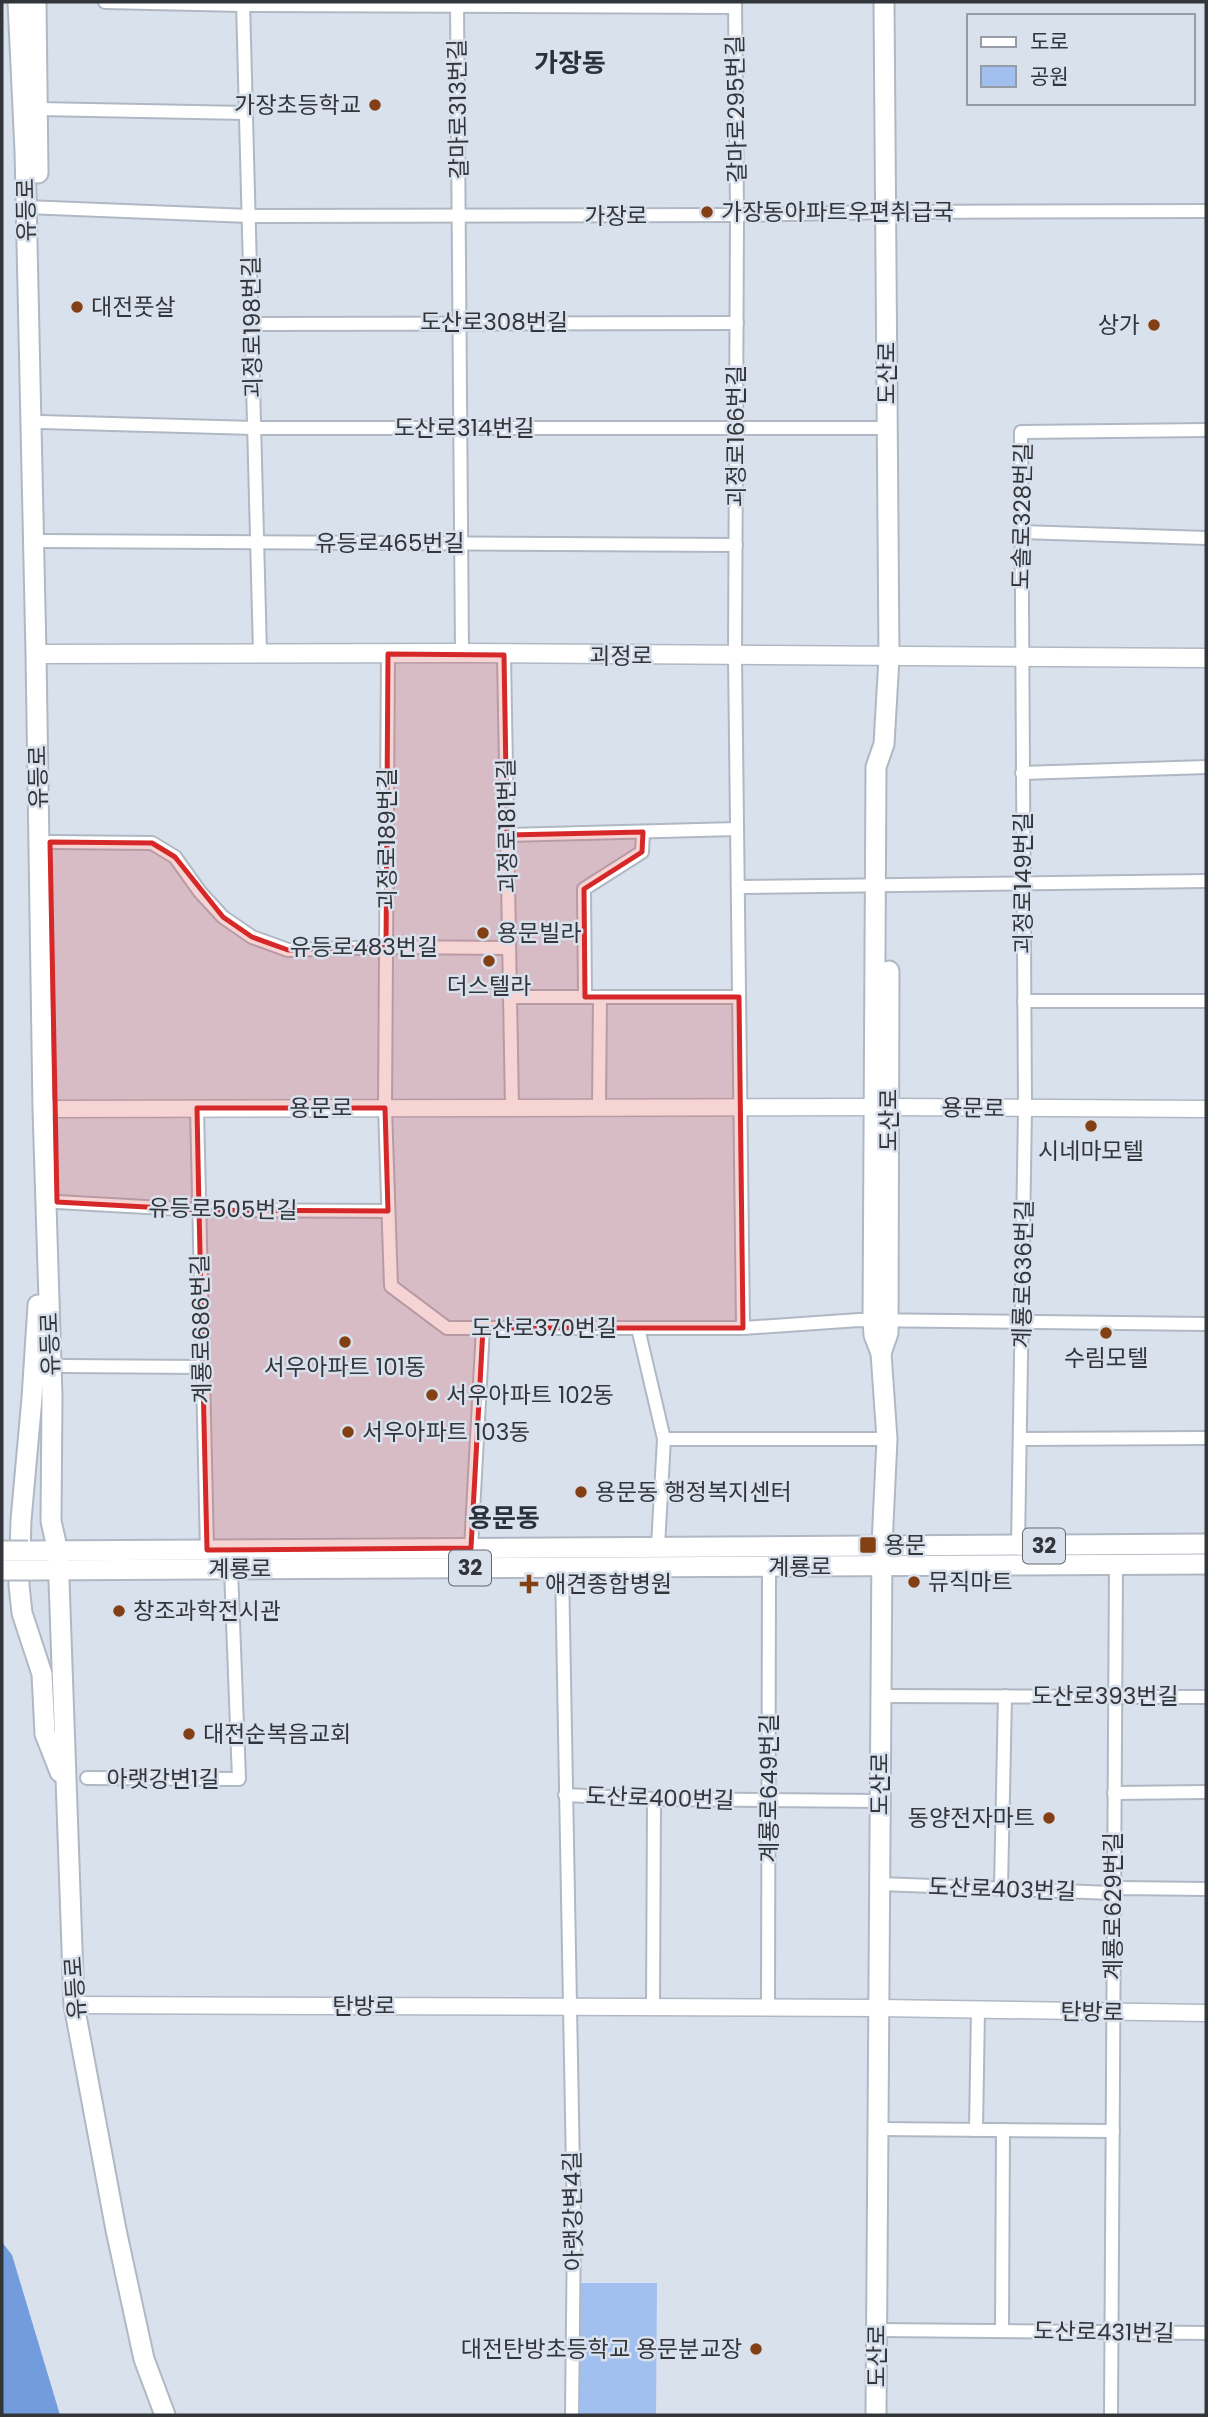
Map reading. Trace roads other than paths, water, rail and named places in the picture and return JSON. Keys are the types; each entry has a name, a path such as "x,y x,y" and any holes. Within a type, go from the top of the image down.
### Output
{"main road":[{"name":"유등로","path":"18,2 32,207 41,422 44,541 42,654 51,842 54,1087 50,1108 57,1202 65,1516 58,1561"},
{"name":"유등로","path":"36,2 38,109 32,207 50,1108 48,1267 52,1396 51,1521 58,1561 74,2005 111,2205 136,2320 145,2359 165,2415"},
{"name":"도산로","path":"876,2415 882,1545 887,1439 881,1353 874,1335 881,1321 883,885 876,767 884,744 889,658 884,2"},
{"name":"괴정로","path":"42,654 260,652 1206,659"},
{"path":"48,1267 38,1304 21,1520 19,1585 22,1613 42,1674 45,1734 66,1785"},
{"name":"계룡로","path":"58,1561 207,1550 1206,1544"},
{"name":"계룡로","path":"2,1551 29,1560 231,1569 1206,1564"},
{"name":"계룡로","path":"2,1570 29,1560"}],"street":[{"path":"105,2 735,4"},
{"name":"괴정로198번길","path":"243,4 260,652"},
{"name":"갈마로313번길","path":"457,4 462,653"},
{"name":"갈마로295번길","path":"735,4 737,215"},
{"path":"38,109 246,113"},
{"name":"가장로","path":"32,207 249,216 1206,211"},
{"name":"괴정로166번길","path":"737,215 735,656 740,1108"},
{"name":"도산로308번길","path":"252,324 737,323"},
{"name":"도산로314번길","path":"41,422 254,428 887,428"},
{"name":"도솔로328번길","path":"1021,657 1021,432 1206,430"},
{"path":"1021,532 1206,538"},
{"name":"유등로465번길","path":"44,541 736,545"},
{"name":"괴정로189번길","path":"385,1108 388,654"},
{"name":"괴정로181번길","path":"504,655 512,1108"},
{"name":"괴정로149번길","path":"1021,657 1025,1109"},
{"path":"1022,773 1206,767"},
{"path":"507,835 737,830"},
{"path":"585,997 584,889 642,852 643,832"},
{"name":"유등로483번길","path":"51,842 152,844 175,856 200,892 223,917 252,937 288,950 386,947 509,948"},
{"path":"738,887 1206,881"},
{"path":"510,997 739,997"},
{"path":"599,1108 600,997"},
{"path":"1024,1001 1206,1002"},
{"name":"용문로","path":"50,1108 1206,1109"},
{"name":"계룡로686번길","path":"197,1108 207,1550"},
{"name":"도산로370번길","path":"385,1108 391,1286 447,1328 743,1328 881,1321 1206,1324"},
{"path":"740,1108 743,1328"},
{"name":"계룡로636번길","path":"1018,1546 1025,1109"},
{"name":"유등로505번길","path":"57,1202 199,1210 388,1211"},
{"path":"471,1548 482,1328"},
{"path":"638,1328 664,1439 657,1546"},
{"name":"유등로","path":"62,1367 202,1367"},
{"path":"1021,1438 1206,1438"},
{"path":"664,1439 887,1439"},
{"name":"계룡로629번길","path":"1111,2415 1116,1564"},
{"name":"계룡로649번길","path":"768,2008 769,1567"},
{"path":"562,1568 569,2007"},
{"name":"아랫강변1길","path":"87,1778 239,1779 231,1569"},
{"name":"도산로393번길","path":"881,1696 1206,1697"},
{"name":"도산로393번길","path":"1001,1888 1004,1696"},
{"path":"1114,1793 1206,1792"},
{"name":"도산로400번길","path":"565,1795 654,1799 880,1801"},
{"path":"653,2008 654,1799"},
{"name":"도산로403번길","path":"880,1884 1112,1893 1120,1888 1206,1889"},
{"name":"탄방로","path":"74,2005 879,2008 1206,2013"},
{"name":"아랫강변4길","path":"569,2007 574,2224 572,2415"},
{"path":"976,2130 978,2010"},
{"path":"878,2129 1113,2131"},
{"name":"도산로431번길","path":"1002,2331 1003,2130"},
{"name":"도산로431번길","path":"877,2330 1206,2333"}],"place":[{"name":"가장초등학교","path":"375,105"},
{"name":"가장동아파트우편취급국","path":"707,212"},
{"name":"대전풋살","path":"77,307"},
{"name":"상가","path":"1154,325"},
{"name":"용문빌라","path":"483,933"},
{"name":"더스텔라","path":"489,961"},
{"name":"시네마모텔","path":"1091,1126"},
{"name":"수림모텔","path":"1106,1333"},
{"name":"서우아파트 101동","path":"345,1342"},
{"name":"서우아파트 102동","path":"432,1395"},
{"name":"서우아파트 103동","path":"348,1432"},
{"name":"용문동 행정복지센터","path":"581,1492"},
{"name":"용문","path":"868,1545"},
{"name":"뮤직마트","path":"914,1582"},
{"name":"애견종합병원","path":"529,1584"},
{"name":"창조과학전시관","path":"119,1611"},
{"name":"대전순복음교회","path":"189,1734"},
{"name":"동양전자마트","path":"1049,1818"},
{"name":"대전탄방초등학교 용문분교장","path":"756,2349"}],"district":[{"name":"가장동","path":"570,63"},
{"name":"용문동","path":"504,1518"}]}
